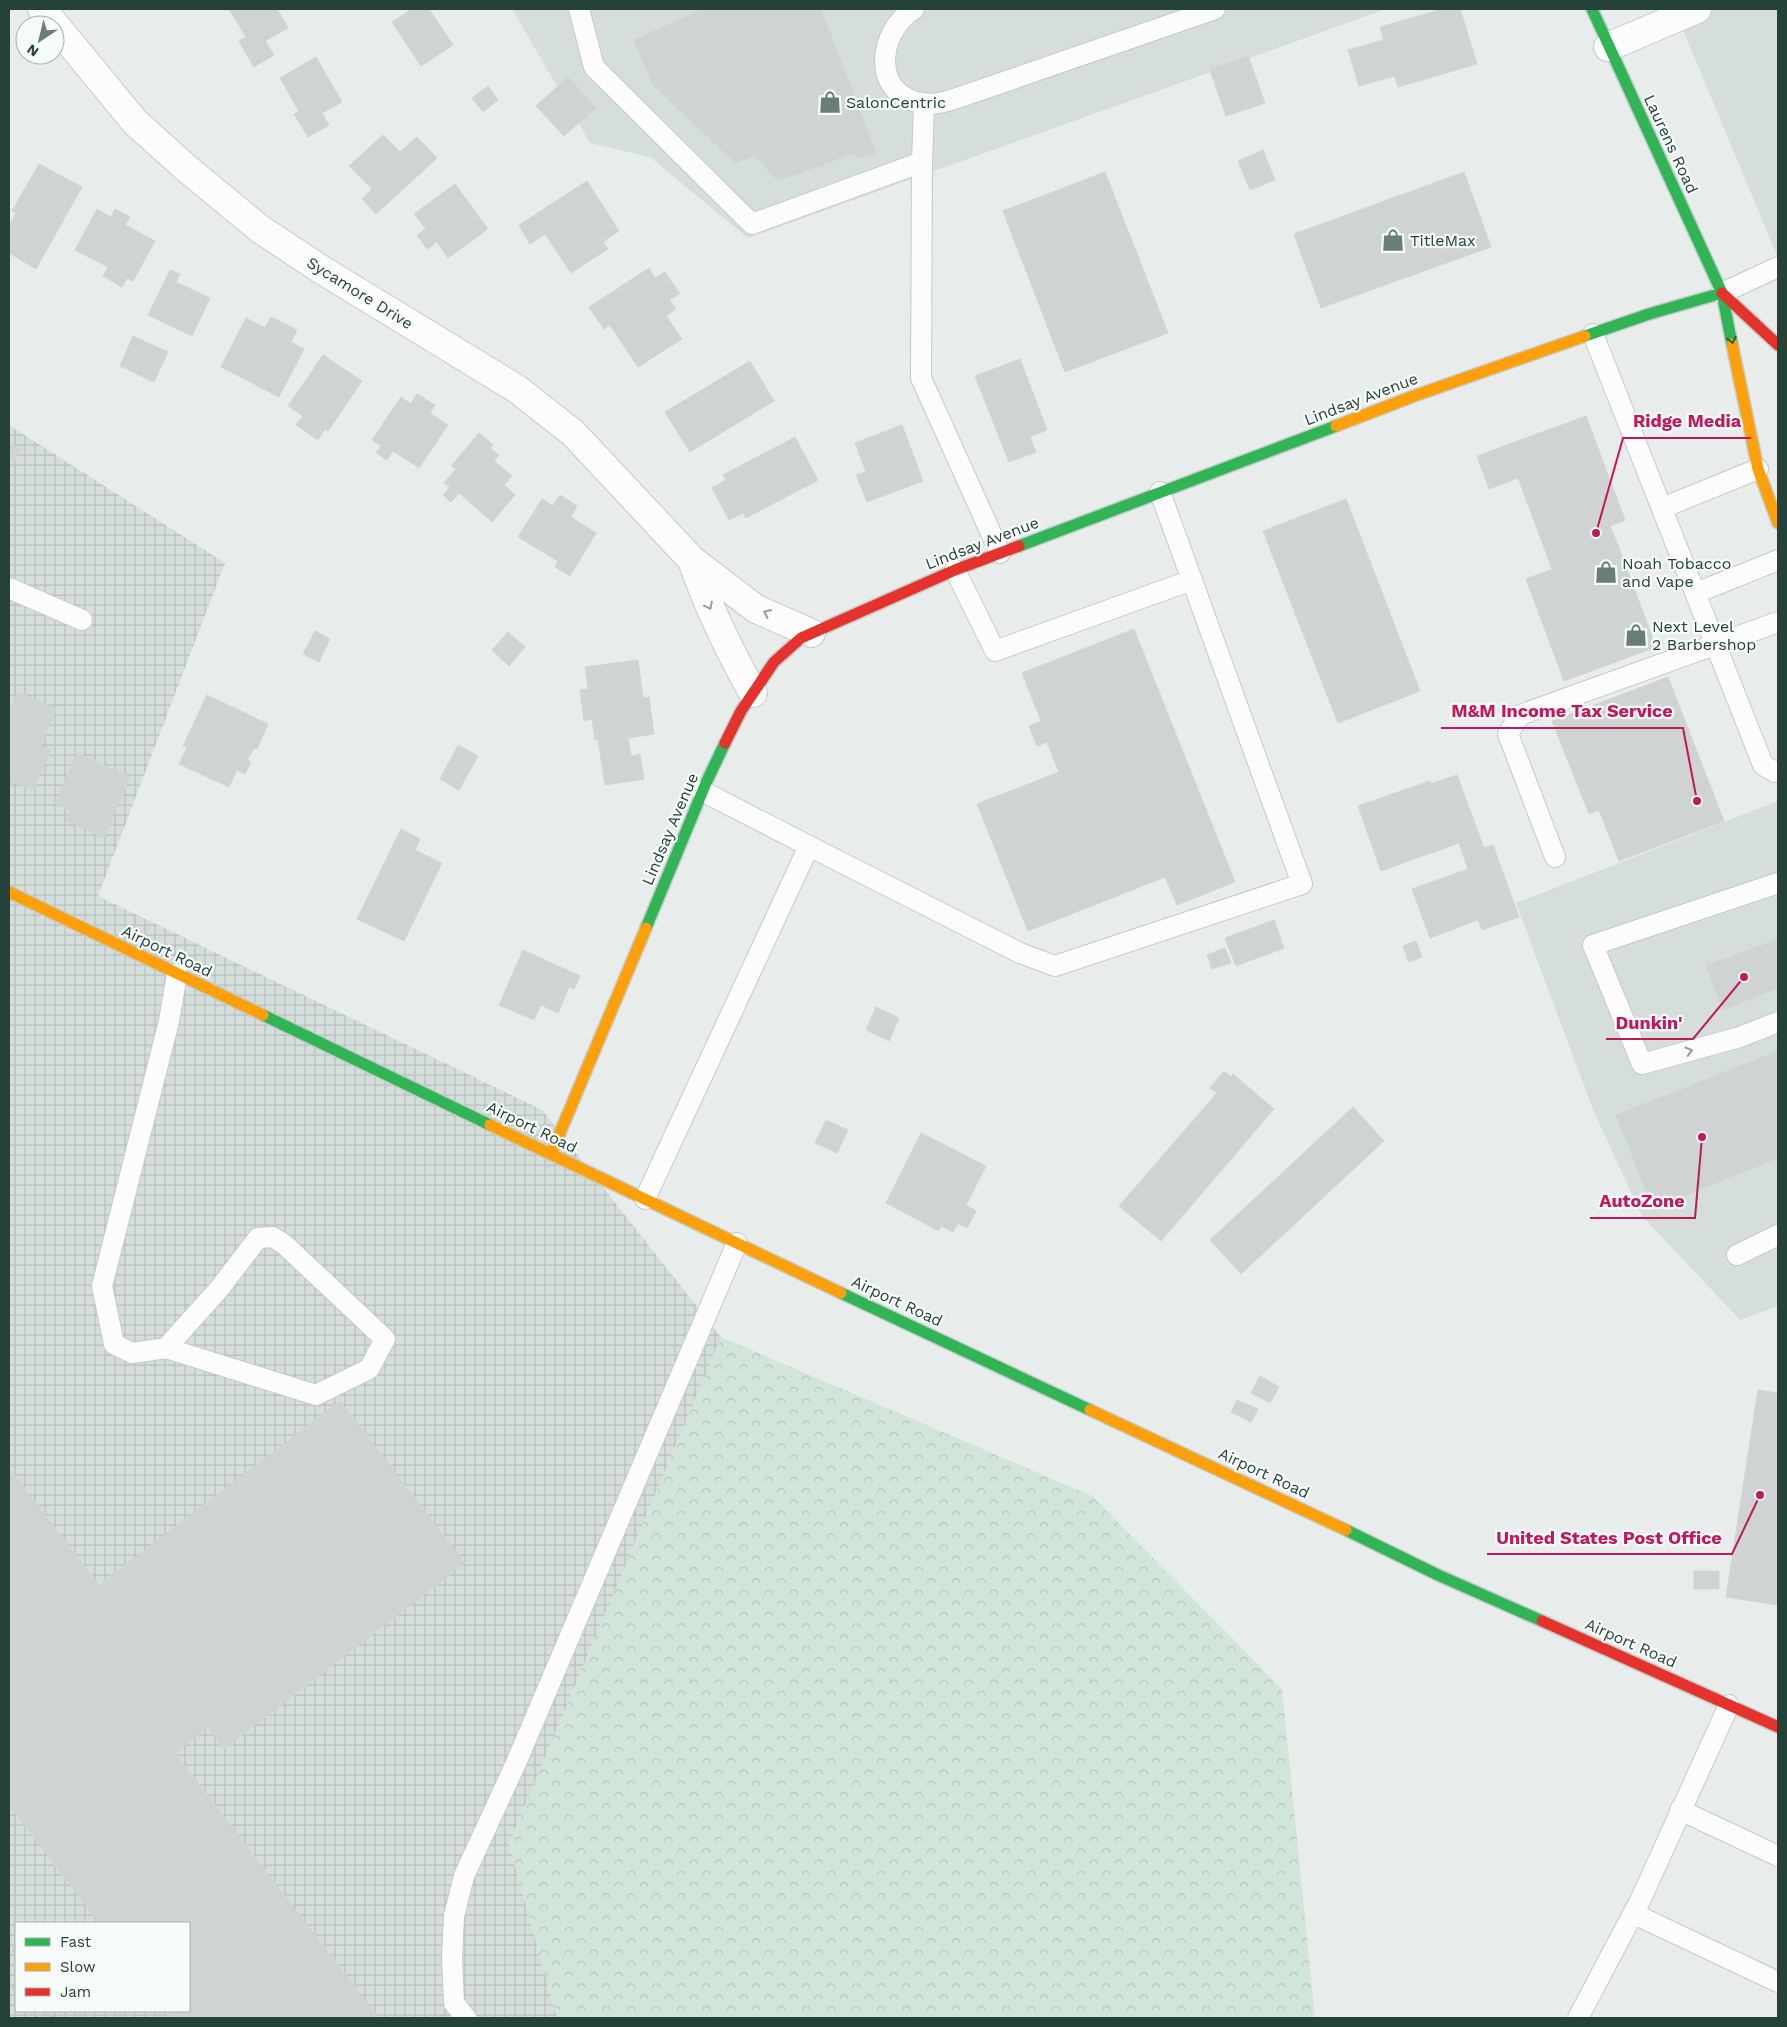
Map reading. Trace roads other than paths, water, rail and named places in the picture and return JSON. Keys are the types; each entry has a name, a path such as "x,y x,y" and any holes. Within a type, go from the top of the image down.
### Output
{"street":[{"name":"Sycamore Drive","path":"42,9 135,122 185,167 260,229 322,270 517,388 573,433 692,560 756,609 811,634"},
{"name":"Laurens Road","path":"1592,9 1722,293 1758,469 1778,523"},
{"path":"1608,47 1697,9"},
{"name":"Laurens Road","path":"1722,293 1778,345"},
{"name":"Lindsay Avenue","path":"551,1154 702,790 741,711 774,662 801,638 955,570 1414,396 1649,314 1722,293"},
{"name":"Sycamore Drive","path":"692,560 705,598 733,657 753,693"},
{"name":"Airport Road","path":"9,892 737,1243 1438,1575 1778,1727"}],"lane":[{"path":"579,9 594,67 752,224 922,162"},
{"path":"914,9 898,23 889,36 884,60 886,71 892,84 900,94 924,104 943,102 972,93 1215,9"},
{"path":"924,104 920,378 1000,553"},
{"path":"1722,293 1778,267"},
{"path":"1594,334 1763,765 1776,772 1778,771"},
{"path":"1662,508 1758,469"},
{"path":"702,790 1020,953 1055,966 1302,884 1160,492"},
{"path":"1696,593 1778,560"},
{"path":"955,570 994,651 1192,580"},
{"path":"9,588 82,620"},
{"path":"1555,857 1508,734 1520,715 1778,622"},
{"path":"645,1199 810,846"},
{"path":"1778,883 1593,945 1642,1064 1740,1037 1778,1022"},
{"path":"166,1348 219,1289 258,1238 273,1237 285,1245 385,1339 369,1369 316,1394 166,1348 132,1353 114,1344 102,1286 169,1021 177,974"},
{"path":"1736,1255 1778,1235"},
{"path":"466,2018 454,2003 452,1958 454,1916 464,1876 516,1762 737,1243"},
{"path":"1578,2018 1636,1908 1729,1705"},
{"path":"1680,1810 1778,1856"},
{"path":"1636,1908 1634,1914 1778,1982"}],"place":[{"name":"SalonCentric","path":"830,102"},
{"name":"TitleMax","path":"1393,240"},
{"name":"Ridge Media","path":"1596,533"},
{"name":"Noah Tobacco and Vape","path":"1606,572"},
{"name":"Next Level 2 Barbershop","path":"1636,635"},
{"name":"M&M Income Tax Service","path":"1697,801"},
{"name":"Dunkin'","path":"1744,977"},
{"name":"AutoZone","path":"1702,1137"},
{"name":"United States Post Office","path":"1760,1495"}]}
